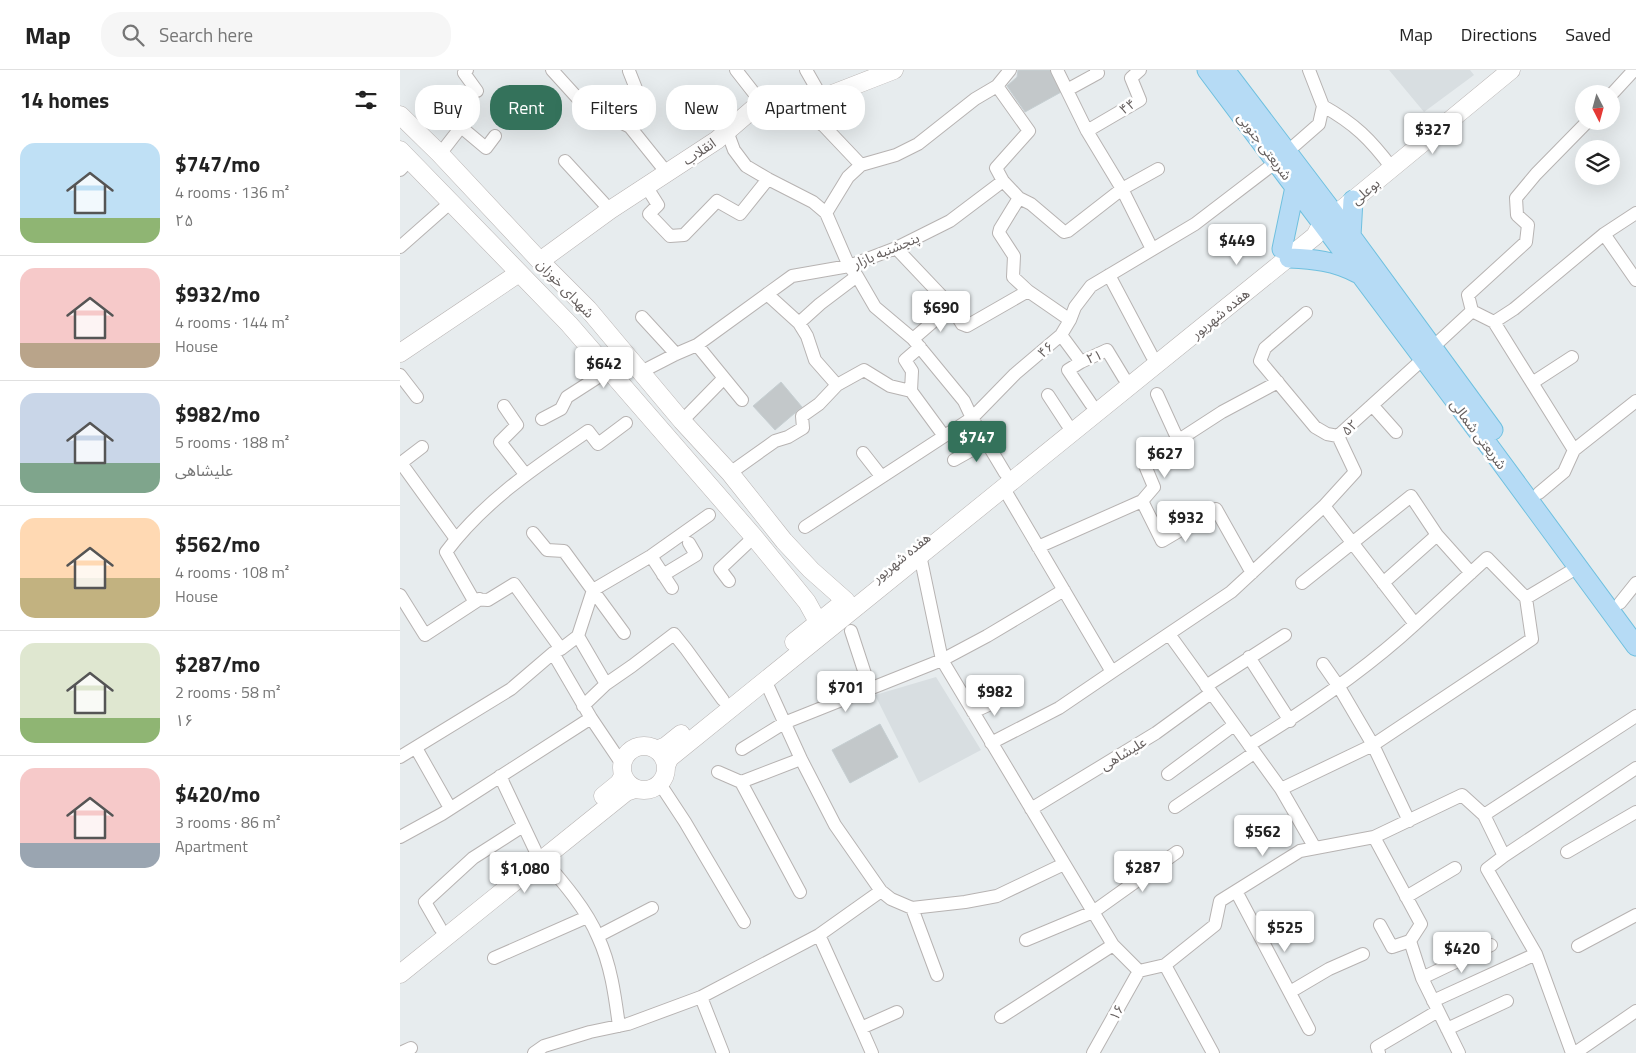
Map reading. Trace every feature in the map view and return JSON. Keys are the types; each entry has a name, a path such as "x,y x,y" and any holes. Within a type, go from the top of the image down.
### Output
{"main road":[{"path":"855,85 894,70"},
{"name":"شریعتی جنوبی","path":"1207,70 1282,157 1295,188 1328,219"},
{"name":"شریعتی جنوبی","path":"1225,70 1282,157 1328,219"},
{"name":"بوعلی","path":"1328,219 1511,70"},
{"name":"انقلاب","path":"540,261 610,210 717,140 747,114"},
{"name":"شهدای خوزان","path":"400,115 440,154 540,261 588,309 682,421 730,473 784,541 846,601"},
{"name":"شهدای خوزان","path":"403,160 451,202 569,324 754,537 807,602 818,622"},
{"path":"1295,188 1285,253 1346,266 1358,273"},
{"path":"1351,236 1353,200"},
{"name":"شریعتی شمالی","path":"1328,219 1351,236 1428,353 1578,568 1636,646"},
{"name":"شریعتی شمالی","path":"1328,219 1358,273 1428,353 1539,493 1636,625"},
{"name":"هفده شهریور","path":"666,766 672,756 920,555 1091,404 1285,253 1315,236 1328,219"},
{"name":"هفده شهریور","path":"657,750 666,746 818,622 1004,480 1285,253"},
{"path":"400,353 519,273"},
{"path":"792,584 812,570"},
{"path":"400,974 539,855 619,783 625,757 636,747 643,746 657,750 662,755 666,766 665,776 660,784 649,790 636,788 629,784 623,770"},
{"path":"400,961 440,928 539,855 626,792 636,788"}],"street":[{"path":"467,70 464,73 472,85"},
{"path":"552,70 572,92"},
{"path":"736,70 748,85"},
{"path":"806,70 815,85"},
{"path":"826,213 848,177 861,165 896,155 918,144 975,99 997,86 1010,70"},
{"path":"1057,70 1087,131 1122,189 1152,249 1195,224 1282,157 1319,124 1323,106 1309,70"},
{"path":"1067,90 1098,73 1096,70"},
{"name":"۴۴","path":"1087,131 1140,100 1131,78 1140,70"},
{"path":"1620,85 1634,70"},
{"path":"628,71 634,85"},
{"path":"997,86 1029,131 996,168 1003,182 1019,198 1031,204 1064,232 1068,231 1122,189 1158,169"},
{"path":"1323,106 1346,118 1374,144 1392,168"},
{"path":"440,154 461,127 486,148 495,136"},
{"path":"632,130 667,172"},
{"path":"828,130 861,165"},
{"path":"1574,450 1494,322 1472,311 1468,295 1526,242 1528,225 1517,214 1516,198 1536,174 1579,130"},
{"path":"727,131 734,150 746,166 813,202 826,213 853,271 875,307 917,343 964,401 1038,547 1112,672"},
{"path":"565,161 610,210"},
{"path":"646,186 658,205 649,214 670,236 684,235 717,201 740,214 768,179"},
{"name":"پنجشنبه بازار","path":"641,372 697,345 792,276 853,271 950,221 1003,182"},
{"path":"1019,198 998,234 1014,256 1013,277 1028,291 1070,320"},
{"path":"400,247 451,202"},
{"path":"1494,322 1514,309 1604,234 1636,213"},
{"path":"1604,234 1636,280"},
{"path":"896,248 951,306 962,324 966,326 1028,291"},
{"name":"۴۶","path":"805,527 972,418 1015,374 1061,335 1075,307 1091,286 1152,249"},
{"path":"800,323 853,271"},
{"path":"1109,275 1152,356"},
{"path":"767,294 800,323 807,336 815,360 836,385"},
{"path":"911,392 912,371 905,360 917,343 951,306"},
{"name":"۵۲","path":"1324,506 1355,472 1338,436 1472,311"},
{"path":"1306,313 1265,348 1260,362 1315,427 1327,434 1338,436"},
{"path":"642,317 676,354"},
{"name":"۲۱","path":"1061,335 1081,362 1107,350 1124,378"},
{"path":"697,345 742,400"},
{"path":"1532,382 1572,357"},
{"path":"1081,362 1068,370 1091,404"},
{"path":"542,419 561,409 567,397 608,370"},
{"path":"730,473 775,441 788,437 803,428 802,416 819,404 836,385 864,370 890,386 911,392 944,436"},
{"path":"400,375 417,397"},
{"path":"682,421 724,378"},
{"path":"1038,547 1142,501 1154,487 1146,468 1151,458 1222,412 1278,382"},
{"path":"1157,394 1178,440"},
{"path":"1048,395 1067,424"},
{"path":"1539,493 1564,472 1574,450 1636,402"},
{"path":"504,406 517,425 500,442 525,474"},
{"path":"1372,406 1396,432"},
{"path":"623,770 583,706 557,651 514,584 488,600 473,599 446,552 462,530 525,474 588,431 598,444 626,422"},
{"path":"954,460 986,442"},
{"path":"422,447 401,463 456,539"},
{"path":"863,453 881,476"},
{"path":"1302,583 1410,496 1437,535 1471,573"},
{"path":"1142,501 1162,541 1216,509 1252,573"},
{"path":"991,743 1060,708 1231,592 1324,506 1415,624"},
{"path":"400,757 510,689 578,636 592,590 651,556 709,515"},
{"path":"533,533 547,550 564,551 624,632"},
{"path":"1383,583 1437,535"},
{"path":"729,581 720,569 754,537"},
{"path":"662,575 696,555 689,543"},
{"path":"920,555 942,660 1113,945 1139,971 1165,965 1215,925 1220,901 1300,850 1374,838 1462,795 1484,815 1504,856"},
{"path":"651,556 672,588"},
{"path":"1176,807 1290,720 1339,687 1390,648 1487,558 1526,598 1532,639 1373,745 1281,789"},
{"path":"1526,598 1578,568"},
{"path":"1620,603 1636,583"},
{"path":"742,749 784,723 942,660 987,636 1064,590"},
{"path":"400,595 425,635 480,599"},
{"path":"851,632 870,689"},
{"path":"583,706 606,684 674,634 723,700"},
{"path":"1169,634 1281,789 1315,848"},
{"name":"علیشاهی","path":"1031,809 1156,733 1249,657 1285,635"},
{"path":"578,636 606,684"},
{"path":"1249,657 1290,720"},
{"path":"1323,664 1339,687 1373,745 1409,821"},
{"path":"764,680 801,760 835,825 881,891 891,899 912,908 997,896 1064,864"},
{"path":"973,712 1006,697"},
{"path":"1484,815 1636,716"},
{"path":"400,837 450,808 591,718"},
{"path":"1168,774 1234,725"},
{"path":"416,748 450,808"},
{"path":"741,782 801,760"},
{"path":"1636,768 1487,869 1536,954 1573,1053 1636,1010"},
{"path":"718,772 741,782 800,892"},
{"path":"500,776 539,855 562,881 598,936 612,978 619,1026"},
{"path":"660,784 685,822 744,922"},
{"path":"1567,852 1636,812"},
{"path":"440,928 425,902 473,858 524,826"},
{"path":"1374,838 1421,924 1410,941 1392,947 1380,926"},
{"path":"1026,940 1093,912 1177,852"},
{"path":"1406,897 1455,868"},
{"path":"534,1053 544,1046 619,1026 701,997 819,935 881,891"},
{"path":"1236,891 1310,1029"},
{"path":"598,936 652,908"},
{"path":"912,908 937,975"},
{"path":"1578,946 1636,915"},
{"path":"494,958 586,917"},
{"path":"819,935 872,1053"},
{"path":"1410,941 1422,978 1459,1053"},
{"path":"1001,1017 1113,945"},
{"path":"1422,978 1491,946"},
{"path":"1290,992 1330,969 1363,954"},
{"path":"1380,1053 1377,1047 1435,1006 1536,954"},
{"path":"1165,965 1214,1053"},
{"name":"۱۶","path":"1093,1053 1139,971"},
{"path":"701,997 723,1053"},
{"path":"1447,1029 1507,1001"},
{"path":"861,1028 897,1012"}],"shaded area":[{"path":"1389,70 1470,70 1474,75 1424,112"},
{"path":"936,677 981,750 919,783 875,695"}],"building":[{"path":"1018,70 1051,70 1063,91 1025,112 1007,86 1017,77"},
{"path":"781,382 802,407 775,430 753,406"},
{"path":"880,724 898,757 850,783 832,750"}]}
